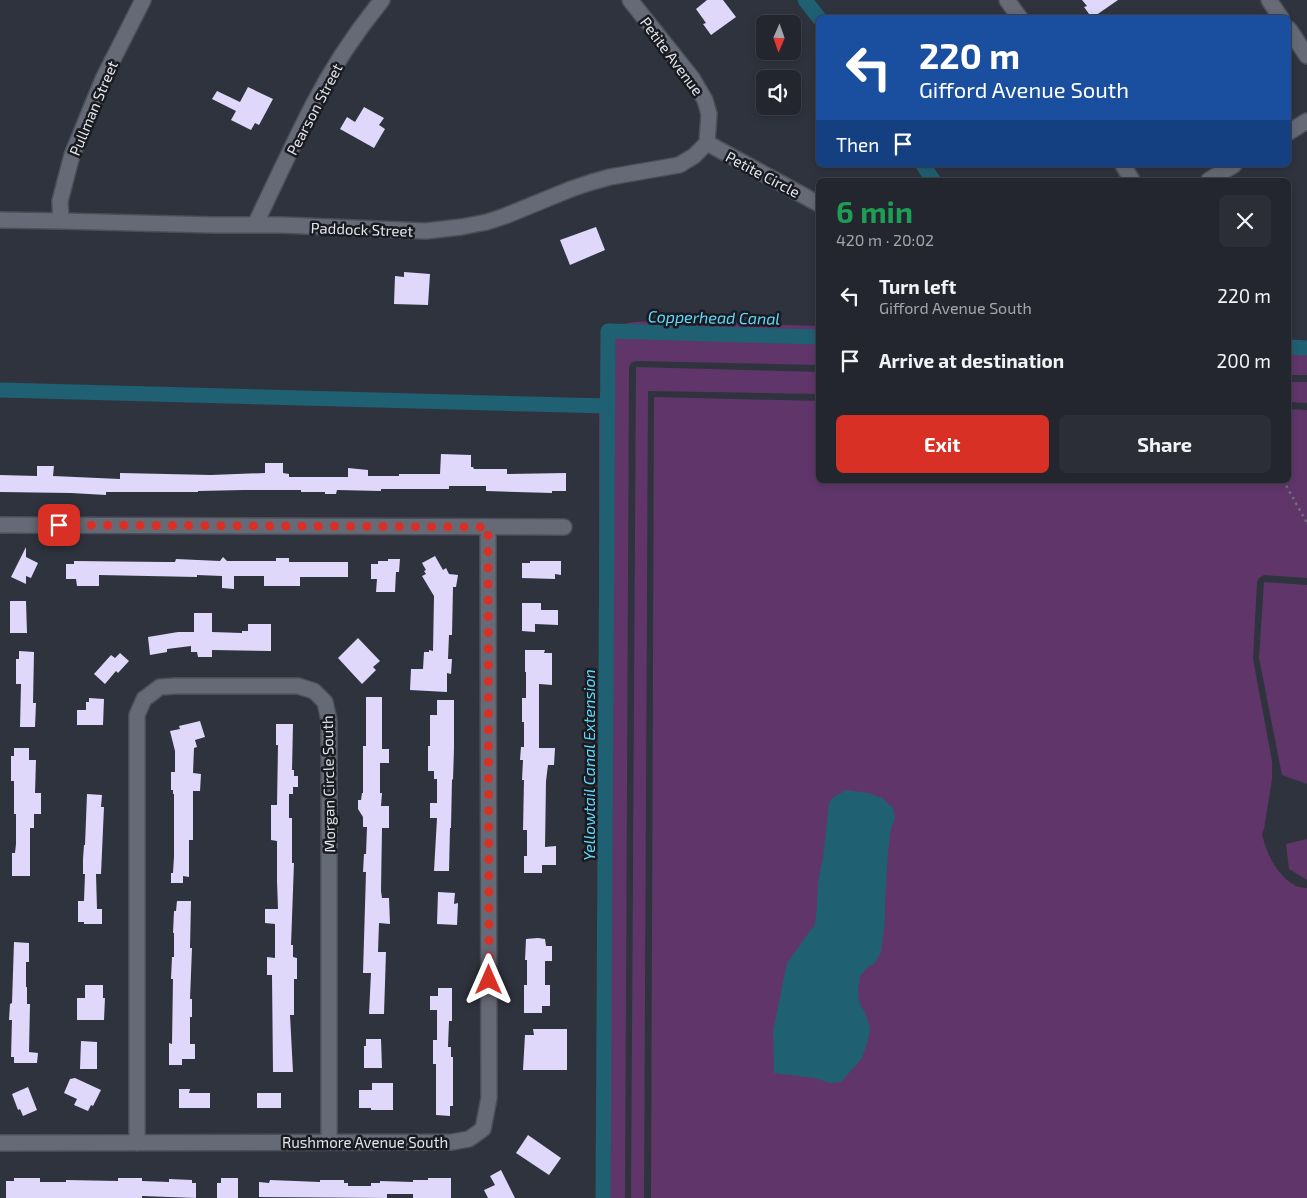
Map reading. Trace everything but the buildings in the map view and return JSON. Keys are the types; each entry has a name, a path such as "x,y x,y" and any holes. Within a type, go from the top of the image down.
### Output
{"street":[{"name":"Pullman Street","path":"61,221 60,201 72,155 103,79 143,0"},
{"name":"Pearson Street","path":"255,225 313,104 357,34 382,0"},
{"name":"Petite Avenue","path":"630,0 692,78 705,100 709,114 707,143"},
{"path":"1007,0 1018,15"},
{"path":"1269,0 1279,15"},
{"path":"1291,32 1307,56"},
{"path":"1291,131 1307,121"},
{"name":"Paddock Street","path":"0,220 255,225 426,231 487,222 592,182 679,165 694,156 707,143"},
{"name":"Petite Circle","path":"707,143 816,202"},
{"path":"1124,167 1131,178"},
{"path":"1212,178 1231,167"},
{"path":"0,525 564,527"},
{"name":"Rushmore Avenue South","path":"0,1143 452,1142 469,1140 483,1129 489,1098 488,527"},
{"name":"Morgan Circle South","path":"137,1142 137,715 144,698 160,688 176,686 298,686 314,691 325,702 329,720 329,1142"}],"path":[{"path":"1285,483 1307,523"}],"shaded area":[{"path":"636,322 816,326 816,365 636,361 631,363 629,367 625,1198 600,1198 599,407 605,343 614,329 624,324"},
{"path":"1291,342 1307,343 1307,375 1291,375"},
{"path":"636,367 816,372 816,394 648,391 644,1198 631,1198"},
{"path":"1291,382 1307,382 1307,403 1291,402"},
{"path":"654,397 816,401 816,483 1291,483 1291,409 1307,410 1307,578 1264,575 1259,578 1257,582 1253,659 1272,761 1272,779 1262,834 1266,849 1273,863 1283,876 1296,886 1307,888 1307,1198 651,1198"},
{"path":"1264,582 1307,585 1307,784 1282,775 1259,658"},
{"path":"1307,839 1307,880 1289,869 1286,844"}],"water":[{"path":"846,790 869,793 882,798 893,808 895,818 891,828 888,852 885,920 881,951 875,963 868,967 860,976 858,990 859,1002 870,1028 868,1040 862,1058 841,1082 830,1083 815,1078 774,1073 773,1031 787,963 815,924 818,882 823,858 829,803 832,798"}],"waterway":[{"path":"805,0 817,15"},
{"path":"924,167 932,178"},
{"name":"Yellowtail Canal Extension","path":"603,1198 608,331 816,337"},
{"name":"Copperhead Canal","path":"1291,347 1307,348"},
{"path":"0,390 607,406"}],"route":[{"path":"59,525 488,527 489,980"}]}
